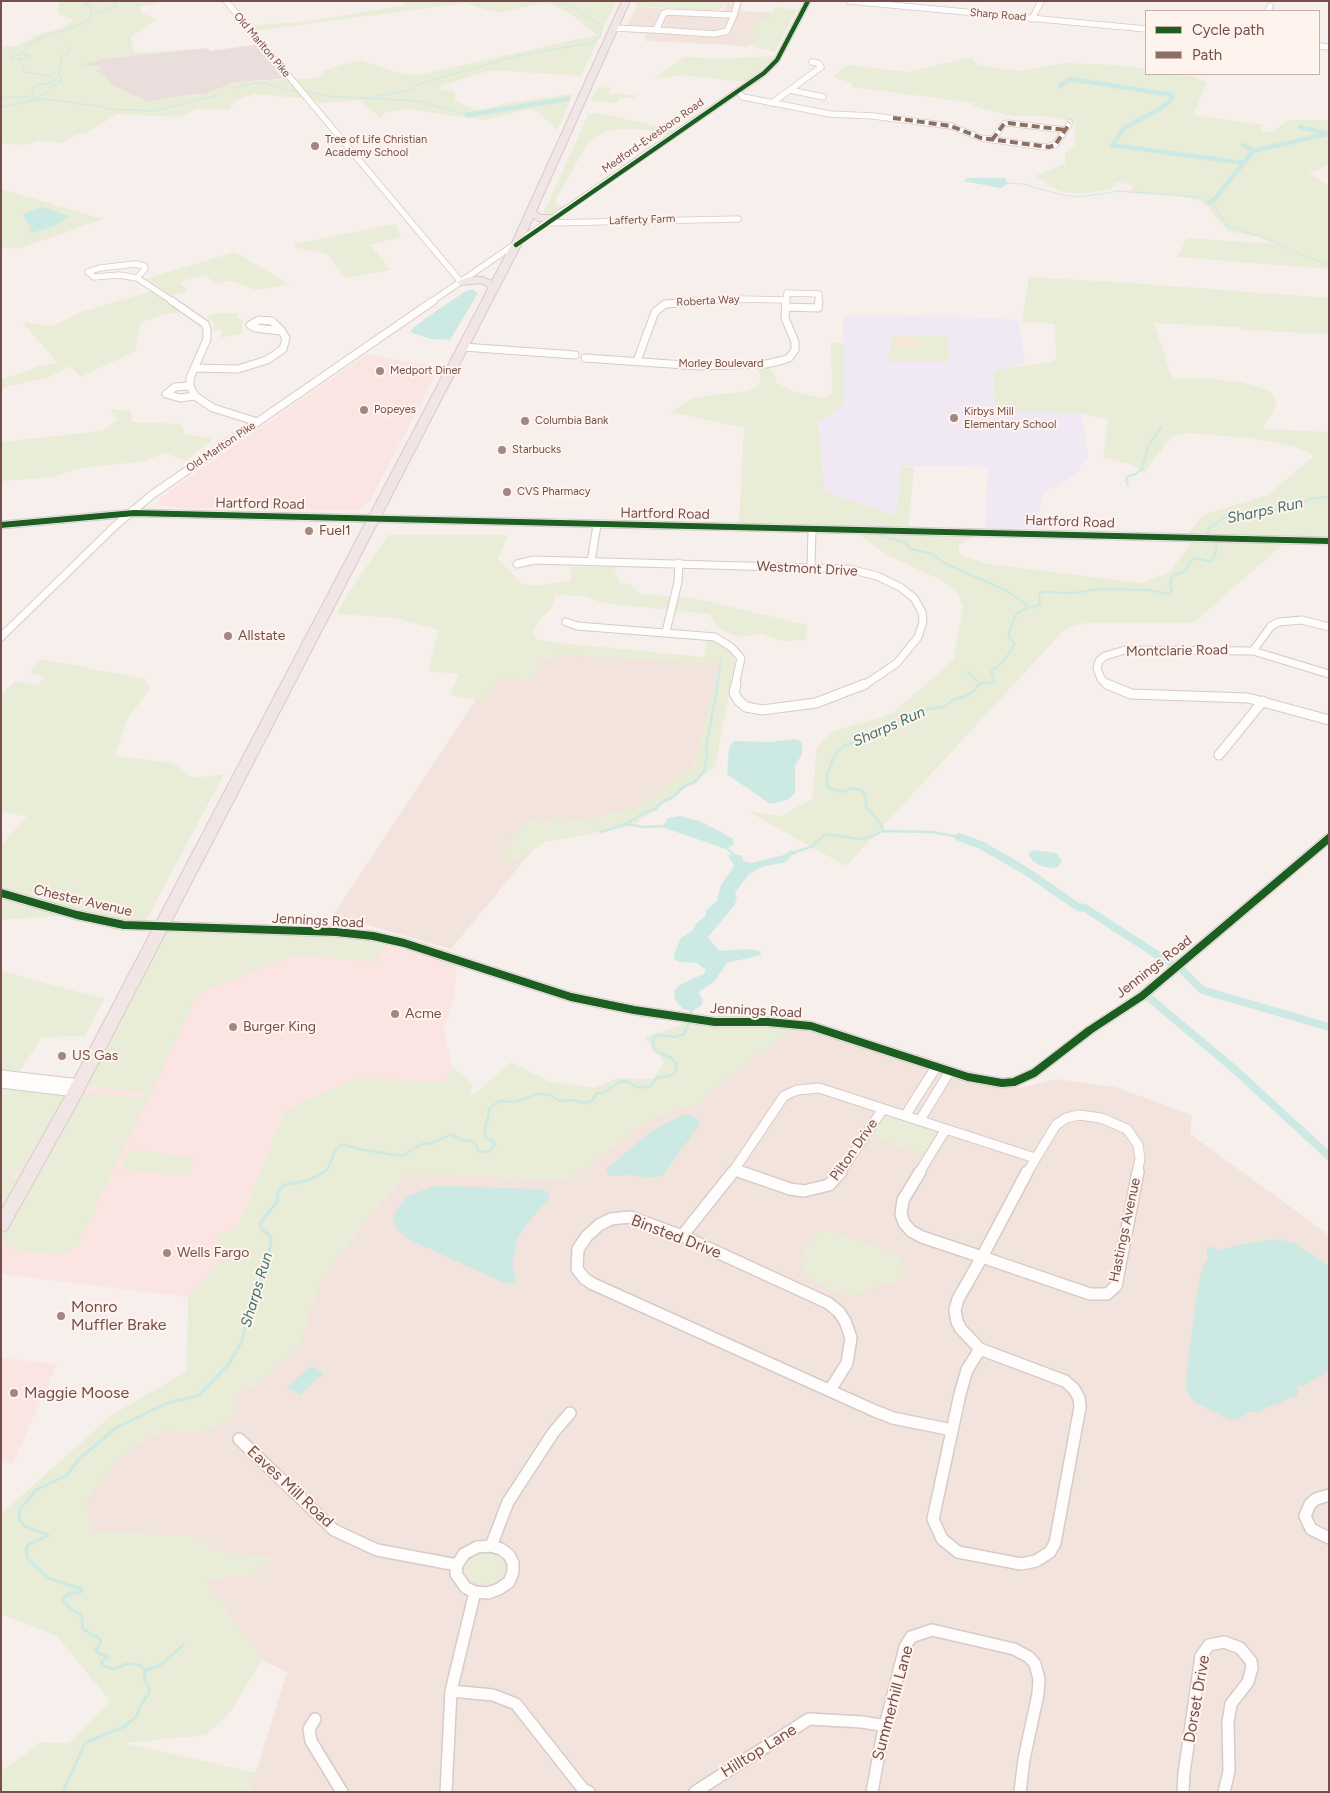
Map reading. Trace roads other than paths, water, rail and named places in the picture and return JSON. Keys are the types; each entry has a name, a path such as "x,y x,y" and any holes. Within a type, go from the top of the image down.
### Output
{"highway":[{"path":"1,1226 77,1088 161,928 516,245 626,1"},
{"path":"531,212 538,218 550,221"},
{"path":"461,282 482,280 491,284 493,289"}],"street":[{"name":"Old Marlton Pike","path":"226,1 452,273"},
{"path":"614,29 720,33 727,31 738,1"},
{"name":"Medford-Evesboro Road","path":"472,275 774,64 808,1"},
{"name":"Sharp Road","path":"849,1 1145,29"},
{"path":"1032,18 1041,1"},
{"path":"654,30 664,13 667,12 734,15"},
{"path":"773,102 821,67 818,63 812,62"},
{"path":"790,90 824,97"},
{"path":"733,94 830,114 893,118 951,126 981,138 1049,147 1055,145 1070,123"},
{"path":"992,140 1004,124 1008,123 1066,130"},
{"name":"Lafferty Farm","path":"550,221 738,219"},
{"path":"137,278 144,269 144,266 135,264 100,268 88,272 94,277 119,275 137,278 205,324 208,335 196,368 190,378 190,386 195,396 213,408 258,422"},
{"path":"452,273 472,275"},
{"path":"452,273 461,282"},
{"path":"447,292 452,282 452,273"},
{"name":"Old Marlton Pike","path":"1,637 128,513 472,275"},
{"path":"787,293 819,294 818,308 786,303 787,293"},
{"name":"Roberta Way","path":"637,361 655,312 665,304 741,299 786,303"},
{"name":"Morley Boulevard","path":"463,347 699,366 766,364 789,358 796,350 795,342 785,318 786,303"},
{"path":"196,368 238,369 267,360 280,352 286,343 286,338 281,331"},
{"path":"190,386 175,387 166,394 180,398 195,396"},
{"name":"Hartford Road","path":"1,525 128,513 1231,538 1329,542"},
{"path":"591,562 596,525"},
{"path":"811,567 812,530"},
{"name":"Westmont Drive","path":"517,564 534,560 849,569 877,576 900,587 914,598 922,612 923,622 918,637 909,649 882,674 832,698 786,708 762,710 746,707 741,704 734,693 741,658 724,642 715,637 577,626 566,622"},
{"path":"666,632 678,582 679,563"},
{"path":"1253,651 1271,626 1279,622 1302,620 1329,627"},
{"name":"Montclarie Road","path":"1329,674 1253,651 1125,650 1105,656 1099,662 1098,673 1109,686 1131,694 1234,697 1263,701 1329,720"},
{"path":"1219,755 1263,701"},
{"name":"Jennings Road","path":"161,928 336,932 373,936 404,943 571,997 634,1010 715,1022 768,1022 811,1026 936,1067 979,1080 1002,1084 1014,1082 1034,1073 1090,1030 1142,996 1329,838"},
{"name":"Chester Avenue","path":"1,893 95,919 124,925 161,928"},
{"path":"904,1116 936,1067"},
{"path":"920,1120 950,1071"},
{"path":"1,1075 77,1088"},
{"path":"1,1083 77,1088"},
{"path":"682,1236 735,1170 784,1096 797,1090 819,1088 1035,1158"},
{"name":"Pilton Drive","path":"735,1170 790,1189 817,1190 829,1185 837,1178 882,1109"},
{"name":"Hastings Avenue","path":"1079,1115 1115,1122 1134,1137 1138,1145 1140,1159 1116,1286 1107,1294 1090,1294 982,1257 1035,1158 1056,1125 1066,1118 1079,1115"},
{"path":"946,1129 903,1200 901,1214 904,1224 916,1234 982,1257 958,1299 955,1310 956,1322 980,1349 1054,1376 1069,1385 1079,1398 1080,1407 1057,1532 1050,1552 1036,1561 1021,1564 958,1552 942,1539 933,1519 967,1370 980,1349"},
{"name":"Binsted Drive","path":"830,1390 848,1363 852,1338 840,1312 828,1303 682,1236 630,1217 610,1219 599,1225 578,1249 577,1269 585,1279 594,1284 830,1390 893,1418 952,1430"},
{"path":"491,1546 508,1502 553,1433 570,1413"},
{"name":"Eaves Mill Road","path":"239,1439 334,1530 377,1550 457,1565"},
{"path":"1329,1495 1316,1499 1310,1504 1305,1516 1311,1529 1329,1538"},
{"path":"491,1546 501,1549 509,1555 513,1563 513,1572 508,1582 499,1589 488,1592 476,1592 466,1588 456,1574 457,1565 464,1554 477,1547 491,1546"},
{"path":"446,1792 451,1691 476,1592"},
{"name":"Summerhill Lane","path":"872,1792 905,1647 911,1637 917,1633 932,1630 996,1644 1022,1652 1035,1664 1039,1679 1020,1792"},
{"name":"Dorset Drive","path":"1184,1792 1184,1773 1201,1656 1209,1645 1224,1642 1240,1648 1251,1661 1252,1668 1248,1682 1231,1704 1228,1722 1229,1771 1224,1792"},
{"path":"451,1691 493,1695 516,1704 583,1789 589,1792"},
{"path":"315,1719 309,1729 311,1741 342,1792"},
{"name":"Hilltop Lane","path":"695,1792 809,1719 862,1722 886,1726"}],"water":[{"path":"969,178 1005,178 1008,184 1000,188 963,181"},
{"path":"43,207 69,216 55,226 31,233 23,214"},
{"path":"472,289 478,293 450,340 431,339 410,332 429,316"},
{"path":"794,739 802,743 802,754 795,766 795,793 789,799 770,804 727,774 729,748 734,741 770,742"},
{"path":"680,816 699,821 721,832 733,839 734,844 726,849 662,827 668,818"},
{"path":"791,850 797,854 792,855 786,862 762,867 749,874 735,893 737,898 734,906 708,937 719,951 748,949 760,951 761,955 727,963 714,982 698,992 703,1000 701,1006 692,1011 683,1009 675,1000 674,991 681,984 704,974 706,970 697,963 678,962 674,958 674,954 681,938 693,930 696,924 706,915 706,910 717,901 721,885 734,866 728,855 741,855 744,861 751,863 784,855"},
{"path":"1033,850 1057,853 1062,862 1056,868 1043,867 1029,856 1029,853"},
{"path":"682,1115 690,1115 700,1120 699,1125 662,1176 650,1178 632,1175 612,1176 607,1173 606,1169 652,1131"},
{"path":"431,1187 543,1189 549,1194 549,1198 524,1228 517,1240 513,1265 516,1280 513,1283 504,1283 410,1240 397,1229 393,1219 396,1210 408,1196"},
{"path":"1279,1239 1298,1245 1329,1266 1329,1371 1303,1386 1297,1385 1298,1394 1295,1397 1285,1399 1282,1403 1267,1407 1259,1412 1250,1412 1236,1420 1230,1420 1193,1401 1186,1386 1199,1281 1207,1259 1207,1248 1209,1246 1218,1250"},
{"path":"311,1366 324,1373 300,1395 287,1387"}],"waterway":[{"path":"22,53 31,43 47,35 75,27 91,19 91,8 84,4 94,1"},
{"path":"92,14 117,6 113,1"},
{"path":"373,97 410,90 419,84 516,56 591,43 600,37 602,28 600,25 571,6 556,1"},
{"path":"62,81 58,71 61,67 61,57 70,51 68,48"},
{"path":"22,53 31,56 24,59 9,58 22,53"},
{"path":"20,59 24,72 51,76 56,80"},
{"path":"1060,86 1070,79 1173,95 1172,99 1160,109 1124,128 1112,145 1244,163"},
{"path":"32,98 35,85 51,83 56,80"},
{"path":"56,80 62,81"},
{"path":"30,100 44,95 49,89 62,81"},
{"path":"233,88 261,82 289,91 296,91"},
{"path":"304,90 326,96 418,101 467,115"},
{"path":"1,107 44,99 98,106 106,109 155,111 217,95"},
{"path":"1,98 32,96"},
{"path":"467,115 568,99"},
{"path":"1300,127 1325,133"},
{"path":"1253,151 1327,134"},
{"path":"1243,145 1253,151"},
{"path":"1244,163 1253,151"},
{"path":"1209,202 1214,200 1244,163"},
{"path":"1007,183 1023,184 1062,195 1080,197 1118,191 1199,197 1214,206 1228,226 1271,240 1287,249 1329,265"},
{"path":"1128,485 1126,480 1128,476 1136,474 1142,469 1148,447 1161,427"},
{"name":"Sharps Run","path":"1211,536 1207,532 1209,528 1226,517 1288,507 1315,498 1329,497"},
{"path":"879,533 883,537 904,542 911,549 932,554 948,565 1005,590 1026,604 1027,608"},
{"name":"Sharps Run","path":"980,683 990,683 994,680 991,671 1003,662 1015,644 1008,636 1016,614 1022,610 1040,605 1039,596 1041,592 1073,593 1101,589 1149,590 1169,594 1172,591 1170,584 1172,576 1185,572 1190,561 1196,558 1207,561 1213,560 1217,546 1215,540"},
{"path":"717,686 721,659"},
{"path":"967,672 980,683"},
{"path":"626,824 645,812 656,809 660,803 673,797 683,787 695,782 704,771 707,755 706,747 718,684"},
{"name":"Sharps Run","path":"882,831 883,829 877,819 866,807 865,795 861,790 853,788 842,792 827,787 827,774 835,754 844,746 868,736 886,725 928,709 943,707 955,699 966,696 974,691 979,684"},
{"path":"601,832 626,824"},
{"path":"626,824 644,827 665,826"},
{"name":"Sharps Run","path":"792,853 813,846 825,834 860,839 873,836 882,831"},
{"path":"882,831 932,832 959,837"},
{"path":"959,837 981,845 1026,871 1078,907 1085,908 1170,963"},
{"path":"726,847 736,857"},
{"path":"1182,970 1202,990 1329,1027"},
{"path":"1147,996 1233,1068 1329,1156"},
{"name":"Sharps Run","path":"324,1172 328,1168 335,1151 343,1144 358,1149 402,1156 422,1144 433,1143 451,1134 460,1140 474,1141 479,1152 489,1151 495,1145 493,1141 485,1138 484,1133 490,1108 499,1101 515,1102 538,1094 550,1095 559,1101 572,1100 586,1103 592,1101 597,1093 603,1093 619,1082 626,1081 639,1088 651,1086 656,1078 672,1075 677,1070 676,1064 671,1058 654,1050 653,1038 658,1035 675,1037 684,1034 691,1019 691,1008"},
{"name":"Sharps Run","path":"145,1671 143,1667 136,1664 127,1664 113,1669 101,1665 102,1661 108,1657 95,1651 101,1642 100,1639 83,1629 81,1614 70,1609 62,1599 68,1594 81,1592 82,1589 48,1578 28,1559 26,1550 28,1545 48,1535 24,1526 19,1518 20,1509 36,1490 67,1475 79,1459 116,1428 167,1403 198,1396 229,1364 242,1341 250,1302 266,1270 271,1240 269,1235 261,1228 260,1223 277,1202 278,1191 284,1185 307,1181 324,1172"},
{"path":"145,1671 161,1665 183,1645"},
{"name":"Sharps Run","path":"63,1792 85,1743 125,1726 137,1716 140,1706 149,1693 149,1688 144,1680 145,1671"}],"place":[{"name":"Tree of Life Christian Academy School","path":"315,146"},
{"name":"Medport Diner","path":"380,371"},
{"name":"Popeyes","path":"364,410"},
{"name":"Kirbys Mill Elementary School","path":"954,418"},
{"name":"Columbia Bank","path":"525,421"},
{"name":"Starbucks","path":"502,450"},
{"name":"CVS Pharmacy","path":"507,492"},
{"name":"Fuel1","path":"309,531"},
{"name":"Allstate","path":"228,636"},
{"name":"Acme","path":"395,1014"},
{"name":"Burger King","path":"233,1027"},
{"name":"US Gas","path":"62,1056"},
{"name":"Wells Fargo","path":"167,1253"},
{"name":"Monro Muffler Brake","path":"61,1316"},
{"name":"Maggie Moose","path":"14,1393"}]}
